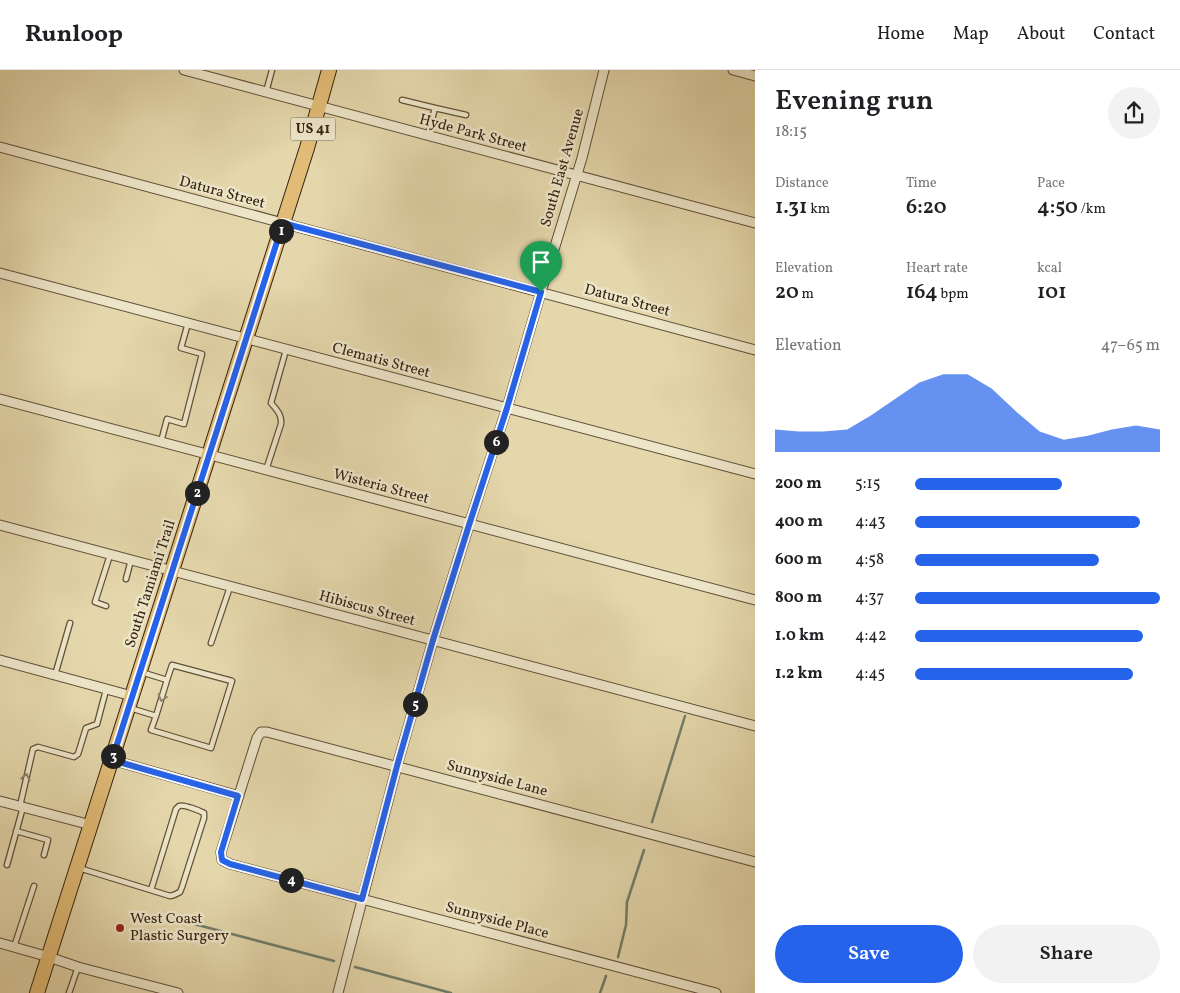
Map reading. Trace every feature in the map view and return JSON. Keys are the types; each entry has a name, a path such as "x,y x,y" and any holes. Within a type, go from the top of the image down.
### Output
{"main road":[{"name":"South Tamiami Trail","path":"37,993 330,70"}],"street":[{"name":"Hyde Park Street","path":"184,70 755,223"},
{"name":"South East Avenue","path":"338,993 397,766 433,640 507,408 582,158 604,70"},
{"path":"733,70 755,76"},
{"name":"Datura Street","path":"0,147 755,350"},
{"name":"Clematis Street","path":"0,273 755,474"},
{"name":"Wisteria Street","path":"0,399 755,600"},
{"name":"Hibiscus Street","path":"0,525 755,726"},
{"path":"0,660 106,688 130,702"},
{"name":"Sunnyside Lane","path":"238,796 257,738 261,732 267,732 755,862"},
{"path":"112,760 238,796"},
{"name":"Sunnyside Place","path":"238,796 221,852 222,860 230,864 716,993"},
{"path":"0,801 91,825"},
{"path":"0,943 78,967 178,993"}],"lane":[{"path":"266,92 272,70"},
{"path":"402,100 466,115"},
{"path":"428,136 435,108"},
{"path":"161,442 167,419 184,424 202,354 181,348 188,323"},
{"path":"266,470 282,418 271,404 286,350"},
{"path":"106,606 95,602 110,555"},
{"path":"126,579 131,560"},
{"path":"211,643 230,587"},
{"path":"55,675 70,623"},
{"path":"172,665 232,681 211,748 151,730 156,716 172,665"},
{"path":"140,672 167,680"},
{"path":"7,865 16,832 33,749 38,747 74,757 78,754 86,728 97,724 106,688"},
{"path":"130,702 156,716"},
{"path":"77,868 170,896 174,895 180,892 182,887 204,818 204,814 200,811 183,806 179,806 176,809 152,890"},
{"path":"16,832 48,840 44,855"},
{"path":"14,947 34,886"},
{"path":"69,993 78,967"}],"waterway":[{"path":"652,822 685,716"},
{"path":"618,957 626,925 627,902 644,850"},
{"path":"179,920 334,961"},
{"path":"355,967 451,993"},
{"path":"600,993 606,976"}],"place":[{"name":"West Coast Plastic Surgery","path":"120,928"}],"route":[{"path":"283,223 541,292 507,408 433,640 362,899 230,864 222,860 221,852 238,796 112,760 283,223"}]}
